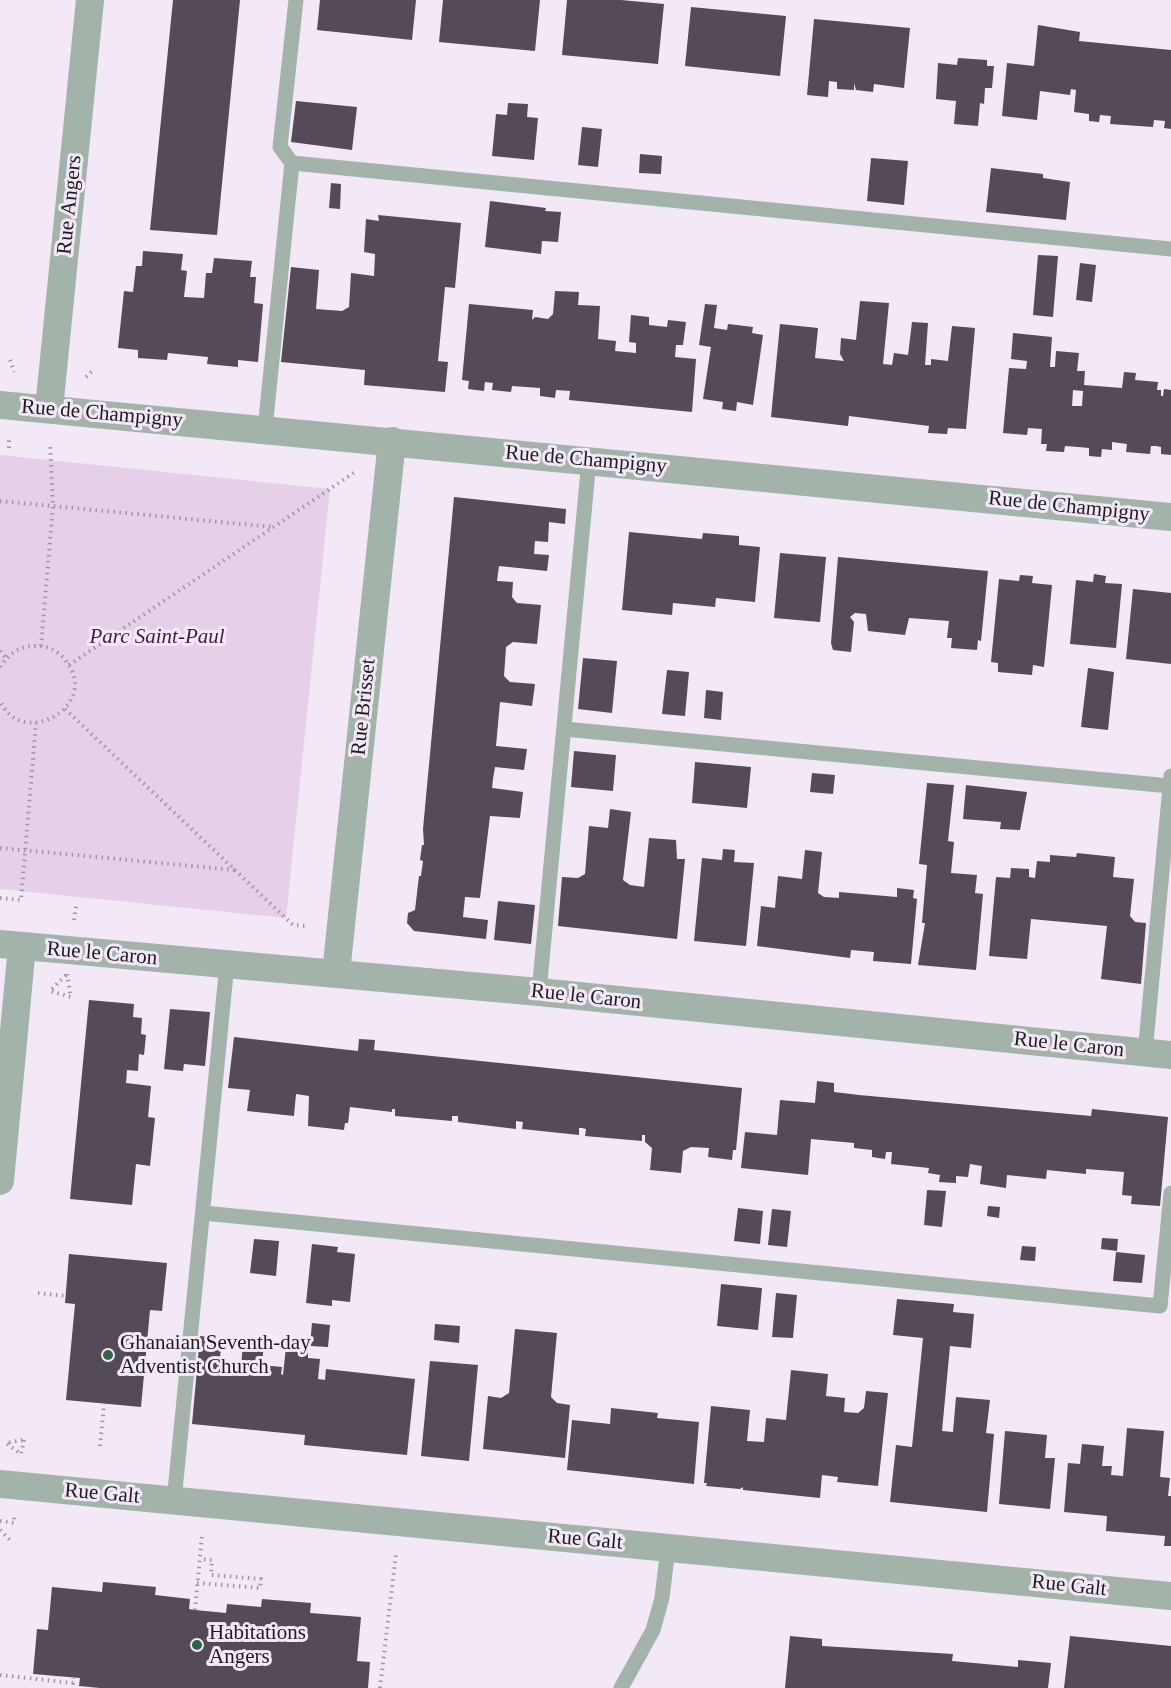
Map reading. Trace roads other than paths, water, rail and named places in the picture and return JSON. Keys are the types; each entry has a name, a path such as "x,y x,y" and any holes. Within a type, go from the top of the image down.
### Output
{"street":[{"name":"Rue Angers","path":"49,409 90,0"},
{"name":"Rue de Champigny","path":"0,405 1171,517"},
{"name":"Rue Brisset","path":"336,973 392,441"},
{"name":"Rue le Caron","path":"11,945 538,992 1158,1054"},
{"path":"0,1181 11,945"},
{"name":"Rue Galt","path":"0,1484 1171,1596"}],"lane":[{"path":"265,429 292,163 280,147 296,0"},
{"path":"292,163 1171,249"},
{"path":"538,992 589,460"},
{"path":"564,729 1171,781 1158,1054"},
{"path":"174,1501 227,964"},
{"path":"203,1213 1160,1306 1171,1193"},
{"path":"621,1688 653,1630 663,1598 668,1548"}],"place":[{"name":"Ghanaian Seventh-day Adventist Church","path":"108,1355"},
{"name":"Habitations Angers","path":"197,1645"}],"park label":[{"name":"Parc Saint-Paul","path":"157,637"}]}
